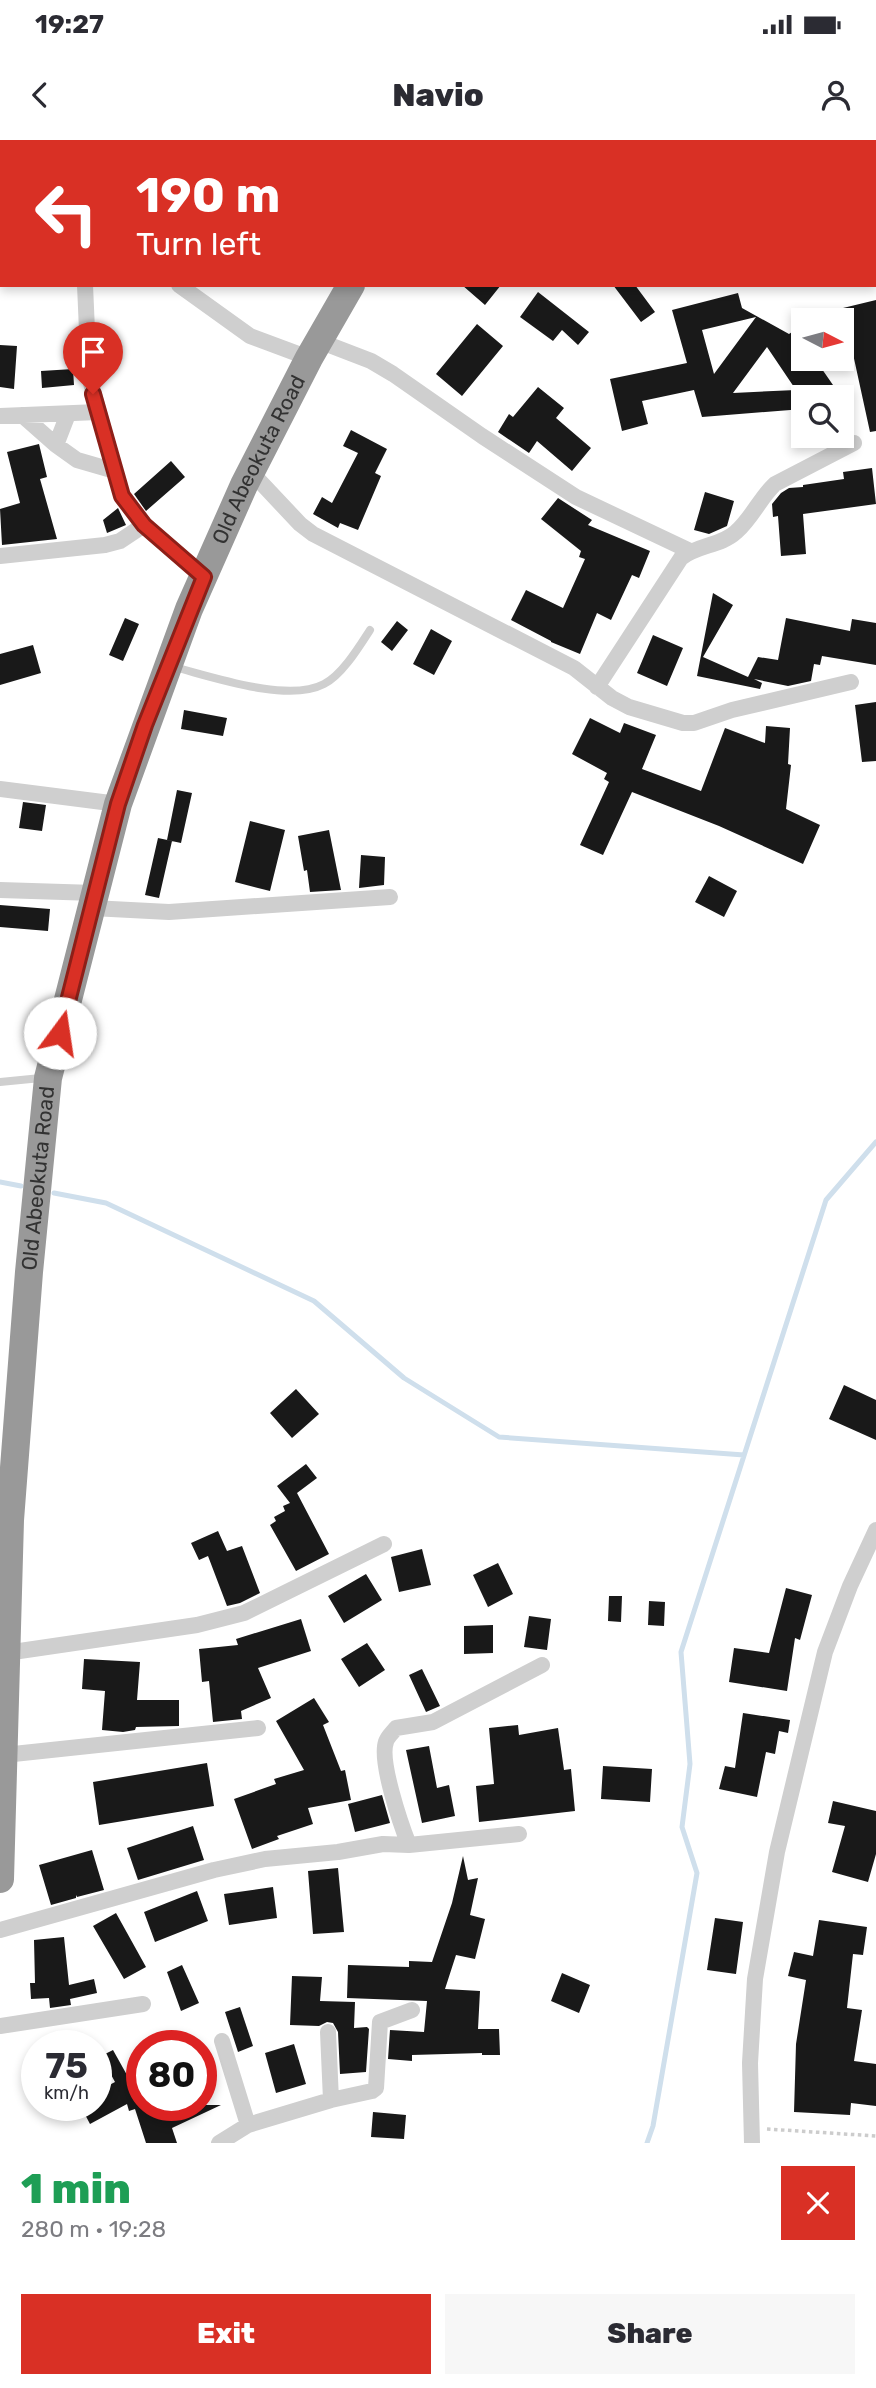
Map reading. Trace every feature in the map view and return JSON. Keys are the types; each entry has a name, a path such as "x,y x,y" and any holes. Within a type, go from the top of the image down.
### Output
{"highway":[{"name":"Old Abeokuta Road","path":"0,1879 6,1653 5,1519 48,1078 118,804 168,666 251,472 314,349 350,287"}],"street":[{"path":"85,287 89,376 122,496 144,525 204,577"},
{"path":"182,287 250,336 371,361 576,497 690,551"},
{"path":"0,416 98,412"},
{"path":"56,446 68,414"},
{"path":"22,415 56,446 77,460 115,471"},
{"path":"597,687 681,558 690,551 709,546 735,533 775,484 844,448"},
{"path":"251,472 300,524 313,534 574,668 597,687 629,707 683,723 694,723 733,710 851,682"},
{"path":"0,556 105,545 120,541 144,525"},
{"path":"0,789 118,804"},
{"path":"0,890 94,900 169,912 390,897"},
{"path":"751,2136 750,2063 755,1979 777,1852 825,1653 850,1586 870,1560 876,1530"},
{"path":"6,1653 197,1625 244,1614 384,1544"},
{"path":"409,1845 398,1819 385,1756 386,1741 396,1728 433,1722 542,1665"},
{"path":"4,1755 258,1728"},
{"path":"0,1930 214,1870 265,1859 338,1852 383,1844 409,1845 519,1834"},
{"path":"0,2026 144,2004"},
{"path":"219,2143 247,2124 372,2091 376,2088 380,2022 412,2010"},
{"path":"328,2032 331,2100"},
{"path":"222,2041 247,2124"}],"lane":[{"path":"168,666 244,685 297,693 326,684 351,659 370,630"},
{"path":"0,1082 48,1078"}],"path":[{"path":"751,2136 876,2136"}],"building":[{"path":"464,287 499,287 485,305"},
{"path":"615,287 636,287 655,312 641,322"},
{"path":"538,292 589,332 578,345 562,330 553,341 520,317"},
{"path":"738,293 742,308 791,333 791,371 823,371 833,385 793,385 767,347 733,393 791,390 791,410 702,417 694,390 642,401 648,424 622,431 610,379 687,363 672,310","holes":["756,317 714,374 702,330"]},
{"path":"876,300 876,431 870,432 854,359 854,308 843,308"},
{"path":"477,324 503,346 462,396 436,374"},
{"path":"0,345 17,346 14,389 0,387"},
{"path":"73,369 74,385 42,388 41,371"},
{"path":"538,387 564,408 556,418 591,448 572,471 537,441 529,453 498,432 509,414 513,417"},
{"path":"351,430 387,449 375,473 381,476 358,530 340,523 338,528 313,514 322,497 332,503 358,453 343,446"},
{"path":"39,444 47,477 40,479 57,539 2,545 0,509 20,503 7,452"},
{"path":"171,461 185,477 146,511 134,494"},
{"path":"872,468 876,504 803,514 806,554 781,556 778,516 773,517 772,504 781,493 789,488 844,479 843,472"},
{"path":"705,492 734,501 727,526 709,534 694,530"},
{"path":"558,498 592,520 588,525 650,551 639,578 632,575 611,620 597,613 580,654 511,620 526,590 563,608 585,559 579,557 581,551 541,519"},
{"path":"118,508 126,525 107,533 103,520"},
{"path":"713,593 733,605 703,657 748,677 758,657 778,660 786,618 850,631 852,619 876,623 876,665 822,656 820,665 814,664 811,681 788,686 754,679 762,683 760,689 697,676"},
{"path":"125,618 139,624 123,661 109,655"},
{"path":"397,621 408,630 392,651 381,642"},
{"path":"431,629 452,641 434,675 413,664"},
{"path":"653,635 683,648 667,686 637,673"},
{"path":"33,645 41,673 0,685 0,654"},
{"path":"876,702 876,761 862,762 855,705"},
{"path":"184,710 227,718 223,736 181,729"},
{"path":"590,718 620,733 624,723 656,735 642,769 701,791 725,728 765,743 766,726 790,728 788,764 791,765 786,809 820,825 803,864 719,826 632,792 603,855 580,845 609,782 604,779 607,773 572,754"},
{"path":"177,790 192,793 181,843 167,840"},
{"path":"23,802 46,805 42,831 19,828"},
{"path":"250,821 285,830 270,891 235,882"},
{"path":"329,830 341,890 310,892 298,836"},
{"path":"158,838 172,841 159,898 145,895"},
{"path":"361,855 385,857 384,885 359,888"},
{"path":"709,876 737,891 724,917 695,902"},
{"path":"0,905 50,909 48,931 0,927"},
{"path":"844,1385 876,1400 876,1440 829,1419"},
{"path":"296,1389 319,1414 292,1438 270,1413"},
{"path":"306,1464 317,1478 297,1493 329,1554 296,1571 270,1525 276,1521 274,1517 285,1511 283,1506 290,1503 277,1486"},
{"path":"218,1531 227,1551 242,1546 260,1593 227,1606 208,1556 199,1560 191,1543"},
{"path":"422,1549 431,1585 399,1592 391,1557"},
{"path":"498,1563 513,1594 488,1607 473,1575"},
{"path":"366,1574 382,1600 344,1623 328,1596"},
{"path":"786,1588 812,1595 800,1640 795,1638 787,1691 729,1682 734,1648 769,1653"},
{"path":"609,1596 622,1596 621,1622 608,1621"},
{"path":"649,1601 665,1602 664,1626 648,1625"},
{"path":"529,1616 551,1619 547,1650 524,1647"},
{"path":"301,1619 311,1651 258,1668 271,1698 241,1711 242,1719 213,1722 209,1681 202,1682 199,1649 238,1645 236,1639"},
{"path":"493,1625 493,1653 464,1654 464,1626"},
{"path":"367,1643 385,1670 359,1687 341,1659"},
{"path":"84,1659 140,1662 137,1700 179,1700 179,1726 136,1727 135,1730 123,1732 102,1730 105,1691 82,1689"},
{"path":"422,1669 440,1706 426,1712 409,1675"},
{"path":"314,1698 329,1722 323,1725 341,1771 345,1770 351,1800 308,1808 313,1824 277,1836 279,1839 252,1849 234,1799 276,1784 274,1779 304,1770 276,1721"},
{"path":"743,1713 790,1720 788,1733 779,1731 775,1754 766,1752 757,1797 719,1789 725,1766 735,1768"},
{"path":"518,1725 519,1735 558,1728 564,1770 571,1769 575,1811 479,1822 476,1786 494,1784 489,1728"},
{"path":"429,1746 437,1788 449,1785 455,1816 422,1823 406,1750"},
{"path":"207,1763 214,1806 99,1825 93,1782"},
{"path":"603,1766 652,1769 650,1802 601,1799"},
{"path":"382,1795 390,1823 355,1832 348,1804"},
{"path":"833,1801 876,1811 876,1854 868,1882 832,1872 845,1826 828,1823"},
{"path":"193,1826 204,1860 138,1880 127,1848"},
{"path":"92,1850 104,1890 77,1897 76,1895 76,1898 51,1905 39,1865"},
{"path":"463,1856 468,1880 478,1878 470,1915 485,1919 475,1959 456,1955 445,1989 480,1991 478,2029 499,2029 500,2055 412,2055 412,2061 388,2059 390,2030 424,2032 427,2001 347,1998 348,1965 409,1967 409,1961 432,1962 452,1903"},
{"path":"338,1868 344,1932 313,1934 308,1871"},
{"path":"273,1887 277,1918 229,1925 224,1894"},
{"path":"197,1891 208,1921 155,1942 144,1912"},
{"path":"116,1913 146,1967 124,1979 93,1926"},
{"path":"715,1918 743,1922 736,1974 707,1970"},
{"path":"819,1920 867,1927 863,1955 853,1954 847,2008 862,2010 854,2061 876,2064 876,2106 851,2103 850,2115 794,2112 796,2044 806,1980 788,1976 794,1952 813,1956"},
{"path":"64,1937 69,1985 94,1979 97,1993 70,1999 71,2005 50,2008 49,1998 31,1999 30,1983 35,1983 34,1940"},
{"path":"182,1965 199,2003 181,2011 167,1972"},
{"path":"562,1973 590,1985 579,2013 551,2001"},
{"path":"292,1976 322,1977 320,2001 355,2002 354,2028 369,2029 366,2072 340,2074 338,2032 333,2023 327,2022 319,2026 290,2025"},
{"path":"240,2007 253,2046 238,2052 225,2012"},
{"path":"294,2044 306,2084 276,2093 265,2053"},
{"path":"112,2050 126,2073 126,2105 112,2112 112,2084 115,2082 112,2076"},
{"path":"373,2112 406,2115 404,2139 371,2137"},
{"path":"139,2121 187,2121 172,2128 177,2143 146,2143"}],"waterway":[{"path":"647,2143 653,2126 697,1873 682,1827 690,1764 681,1652 826,1200 876,1142"},
{"path":"0,1182 21,1186"},
{"path":"54,1193 106,1203 314,1301 404,1378 499,1437 744,1455"}],"route":[{"path":"60,1033 118,804 145,725 204,577 144,525 122,496 93,394"}]}
